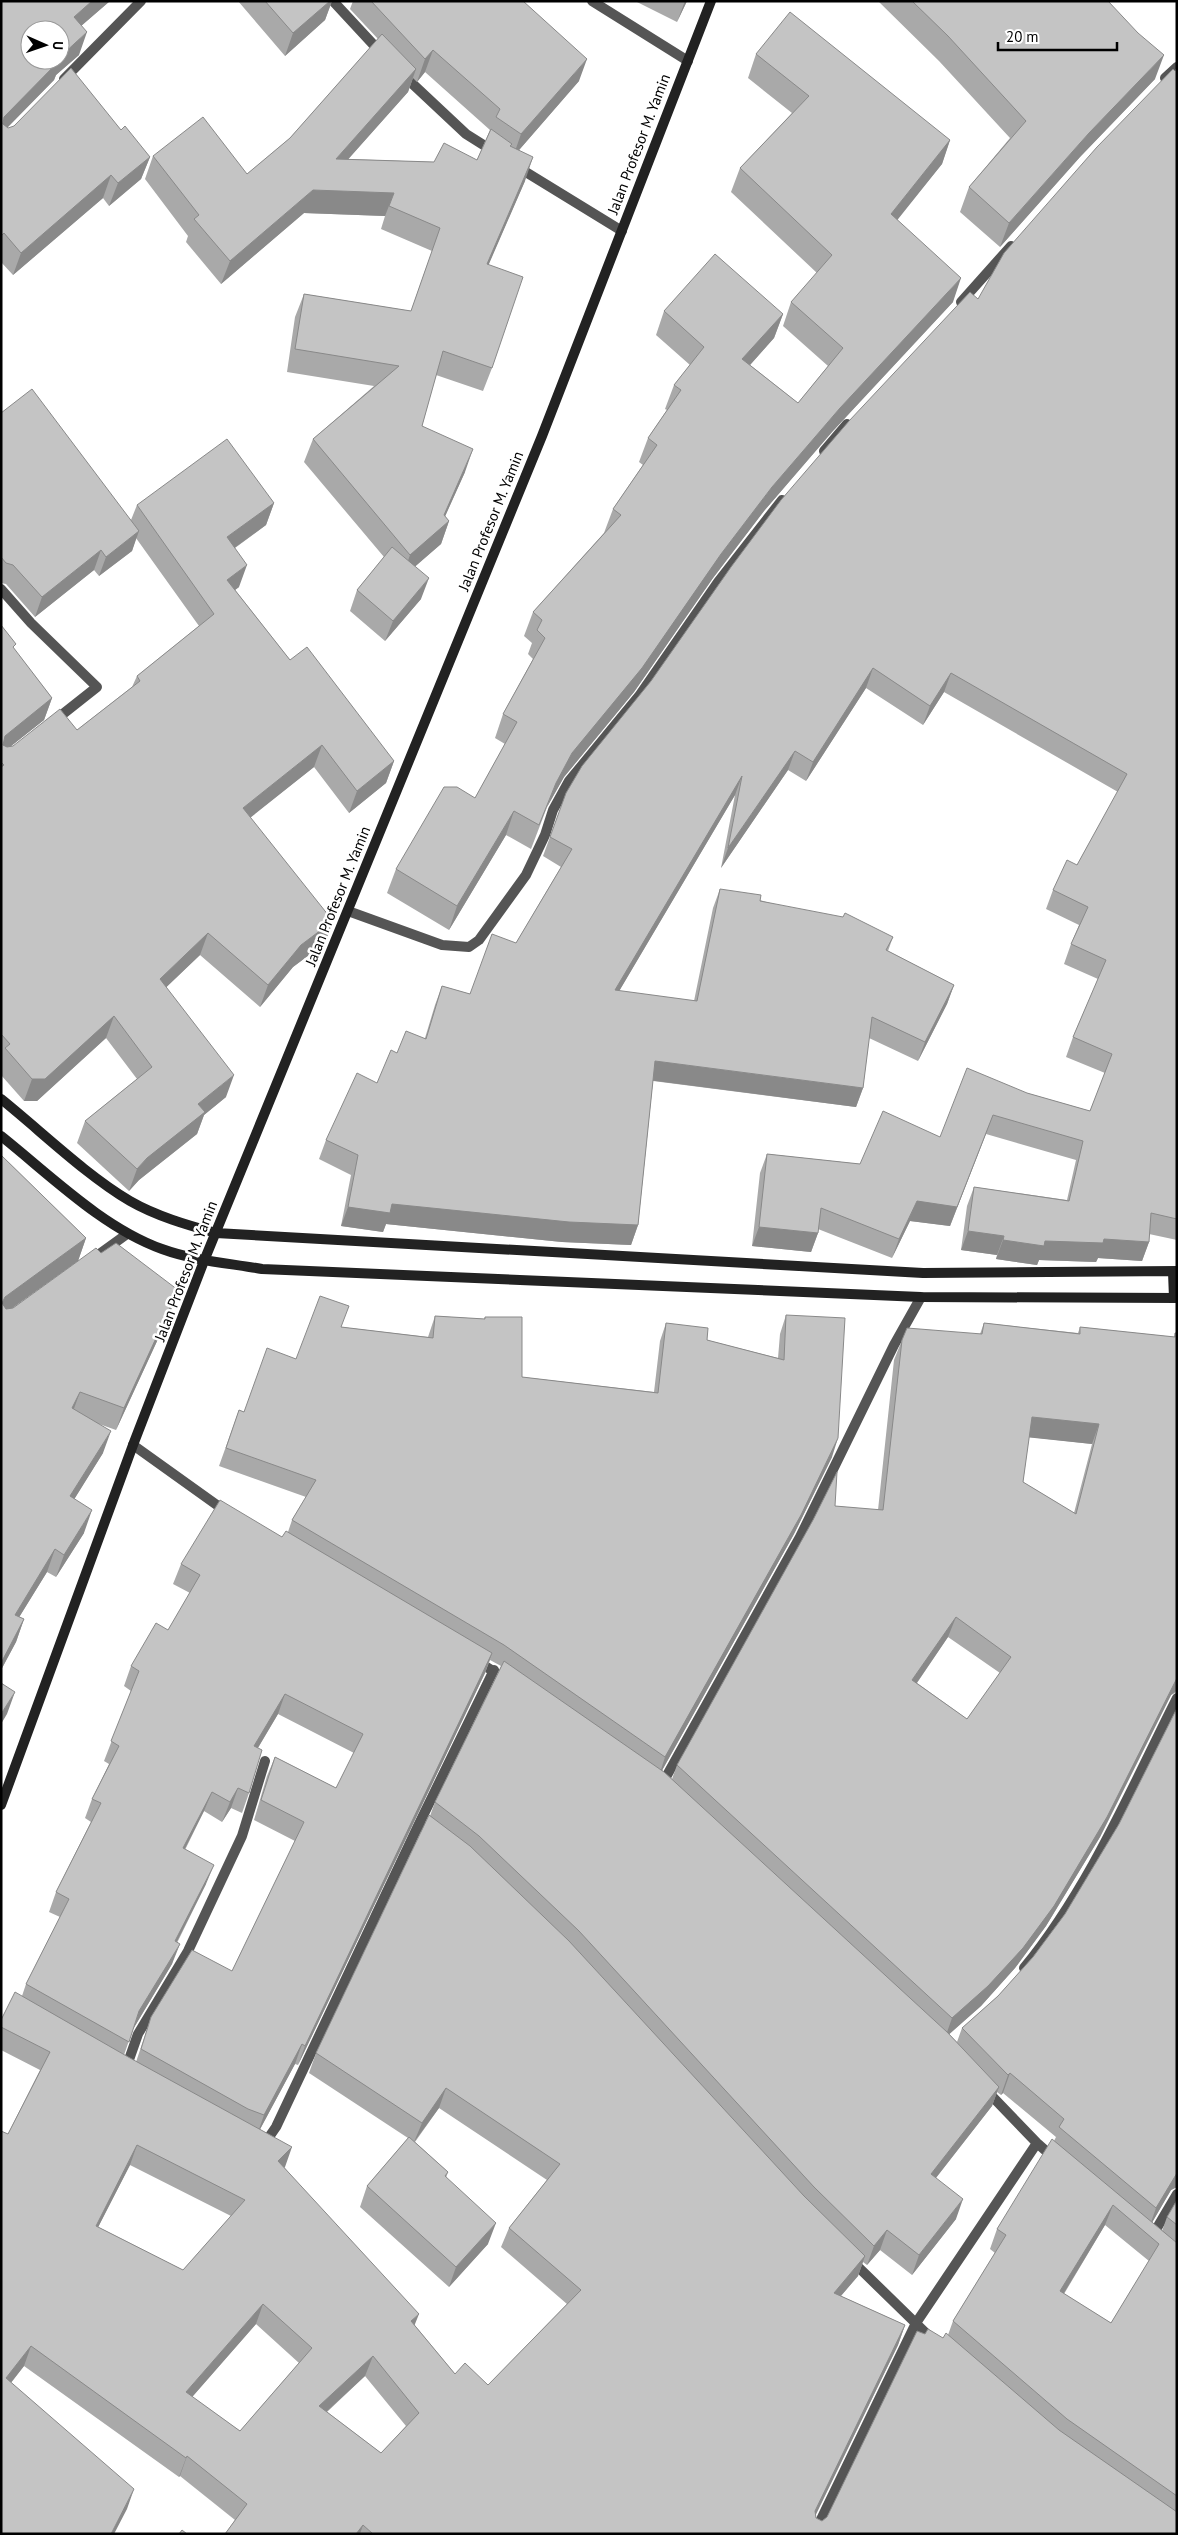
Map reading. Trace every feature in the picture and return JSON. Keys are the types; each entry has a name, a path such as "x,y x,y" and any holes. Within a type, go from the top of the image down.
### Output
{"main road":[{"name":"Jalan Profesor M. Yamin","path":"1,1805 133,1445 204,1261 542,436 711,1"},
{"path":"1,1100 98,1178 131,1201 190,1226 216,1233 924,1273 1175,1271 1175,1298 921,1297 262,1269 204,1261 161,1249 127,1234 98,1214 1,1136"}],"street":[{"path":"57,87 140,1"},
{"path":"333,1 424,97 466,134 622,231"},
{"path":"592,1 688,61"},
{"path":"1159,84 1177,67"},
{"path":"956,308 1020,235"},
{"path":"818,457 857,414"},
{"path":"348,911 442,945 469,947 479,940 526,875 542,842 553,810 569,781 639,696 718,582 788,494"},
{"path":"1,589 31,622 97,687 45,728"},
{"path":"80,1268 127,1234"},
{"path":"661,1787 800,1536 890,1353 921,1297"},
{"path":"133,1445 239,1520"},
{"path":"470,1656 517,1686"},
{"path":"247,2139 256,2142 267,2140 276,2127 494,1670"},
{"path":"1019,1974 1043,1944 1088,1876 1177,1698"},
{"path":"125,2072 138,2034 188,1951 242,1836 265,1761"},
{"path":"419,1824 441,1840"},
{"path":"978,2082 1037,2144 1065,2168"},
{"path":"814,2534 916,2323 1037,2144"},
{"path":"1151,2238 1177,2194"},
{"path":"841,2249 944,2349"}],"building":[{"path":"1,1 92,1 74,17 87,32 70,48 70,20 20,20 20,70 50,70 4,117 3,124 8,128 14,126 71,68 121,130 125,126 150,157 118,183 111,175 21,253 4,233 1,236"},
{"path":"265,1 330,1 293,33"},
{"path":"371,1 523,1 587,59 521,134 496,117 500,109 433,50 425,59"},
{"path":"912,1 1108,1 1138,33 1164,55 1089,133 1009,223 969,187 1026,121 948,36"},
{"path":"790,12 950,140 891,214 961,278 840,408 772,487 721,554 642,668 572,753 556,783 539,825 514,811 457,906 396,869 444,787 457,787 475,798 517,722 503,714 545,638 537,630 542,620 533,612 621,515 613,509 657,445 648,438 681,390 674,385 704,347 664,311 715,254 783,314 742,359 798,403 843,348 791,302 832,255 740,168 809,96 756,54"},
{"path":"382,34 416,69 336,159 434,162 444,143 477,160 491,129 512,144 510,146 533,157 487,264 523,277 492,368 443,351 422,426 473,449 444,515 449,521 410,555 313,439 399,366 295,349 304,294 411,311 440,228 389,206 394,193 313,190 230,261 194,219 199,215 153,156 203,117 247,174 290,138"},
{"path":"1177,68 1177,1219 1151,1213 1149,1242 1104,1239 1103,1243 1045,1241 1044,1246 1003,1240 1004,1236 968,1231 974,1187 1069,1201 1083,1141 993,1115 957,1207 917,1201 899,1239 821,1208 818,1233 759,1227 767,1154 860,1164 883,1111 940,1137 967,1068 1027,1093 1090,1111 1112,1054 1073,1037 1106,960 1071,944 1088,907 1053,890 1067,860 1077,865 1127,774 951,673 930,706 873,668 813,762 795,751 728,848 742,776 615,990 697,1001 720,889 761,895 760,901 843,917 845,913 893,937 886,950 954,985 925,1042 872,1017 863,1088 655,1061 638,1225 569,1222 392,1204 390,1213 348,1207 358,1155 326,1140 357,1073 377,1083 391,1050 397,1053 406,1031 426,1039 442,986 470,994 492,934 516,943 572,849 550,837 566,793 582,766 651,681 731,567 781,500 849,421 970,292 978,299 1004,253 1097,147 1173,69 1175,71"},
{"path":"32,389 139,531 106,557 101,550 42,597 13,565 6,563 1,557 1,413"},
{"path":"227,439 274,503 227,537 247,565 227,580 290,660 307,647 394,761 357,791 322,745 243,808 333,921 301,945 268,985 208,933 160,979 234,1075 198,1104 205,1112 147,1158 137,1169 85,1121 152,1067 114,1016 45,1079 32,1079 5,1048 10,1044 1,1034 1,767 4,765 1,762 1,625 16,644 13,647 52,698 5,736 3,745 7,747 13,746 60,709 77,730 140,681 137,676 214,614 137,505"},
{"path":"392,547 429,578 393,621 357,590"},
{"path":"1,1155 86,1238 5,1297 2,1303 6,1309 13,1308 96,1248 101,1253 116,1243 178,1290 124,1408 80,1392 72,1408 111,1431 70,1496 92,1510 64,1555 55,1549 15,1615 24,1619 1,1663"},
{"path":"320,1296 349,1306 341,1327 433,1338 435,1316 485,1319 485,1317 522,1317 522,1377 658,1393 666,1323 708,1328 707,1340 784,1360 786,1315 845,1318 838,1438 801,1515 665,1757 504,1645 292,1520 316,1480 226,1448 239,1410 244,1412 267,1348 296,1359"},
{"path":"984,1323 1080,1334 1080,1327 1175,1337 1175,1333 1177,1333 1177,1678 1107,1817 1054,1906 1023,1948 988,1986 952,2018 677,1765 813,1520 837,1472 835,1506 883,1510 902,1340 907,1328 982,1334","holes":["1032,1417 1099,1424 1076,1514 1023,1482","956,1617 1011,1657 967,1719 912,1680"]},
{"path":"220,1500 282,1537 286,1531 492,1653 305,2046 302,2044 264,2115 248,2109 141,2049 151,2017 192,1950 232,1971 304,1822 261,1800 275,1757 336,1788 363,1734 285,1694 254,1746 262,1750 249,1793 238,1788 230,1802 212,1792 183,1848 214,1865 175,1941 180,1944 139,2011 129,2042 26,1984 69,1899 56,1892 101,1803 92,1799 119,1746 111,1741 139,1671 131,1666 156,1623 168,1630 200,1575 181,1564"},
{"path":"504,1661 664,1772 947,2032 999,2087 931,2174 963,2199 919,2255 887,2230 874,2246 814,2187 579,1931 479,1836 435,1802"},
{"path":"1,1683 15,1692 1,1714"},
{"path":"1177,1708 1177,2173 1156,2208 1059,2127 1064,2119 1010,2073 1008,2075 962,2028 998,1996 1033,1957 1065,1914 1119,1824"},
{"path":"429,1815 470,1846 569,1941 804,2196 865,2256 834,2293 905,2325 815,2511 816,2518 822,2521 827,2517 917,2331 925,2334 928,2329 943,2338 946,2333 1059,2430 1177,2512 1177,2534 373,2534 363,2525 356,2534 225,2534 247,2504 187,2456 186,2458 31,2346 6,2378 134,2489 111,2534 1,2534 1,2131 8,2134 50,2052 1,2027 1,2020 15,1992 292,2147 278,2161 419,2314 411,2321 455,2374 465,2363 488,2385 581,2290 509,2228 560,2164 446,2088 422,2123 316,2053","holes":["137,2145 245,2200 183,2270 96,2226","263,2304 312,2348 240,2431 186,2392","373,2356 419,2413 381,2453 319,2406"]},
{"path":"409,2137 448,2172 445,2176 496,2223 456,2267 367,2186"},
{"path":"1052,2139 1177,2243 1177,2496 1067,2419 953,2321 1006,2235 997,2229","holes":["1113,2205 1159,2244 1111,2323 1060,2291"]},
{"path":"1177,2200 1177,2225 1167,2217"},
{"path":"182,2530 187,2534 179,2534"}]}
